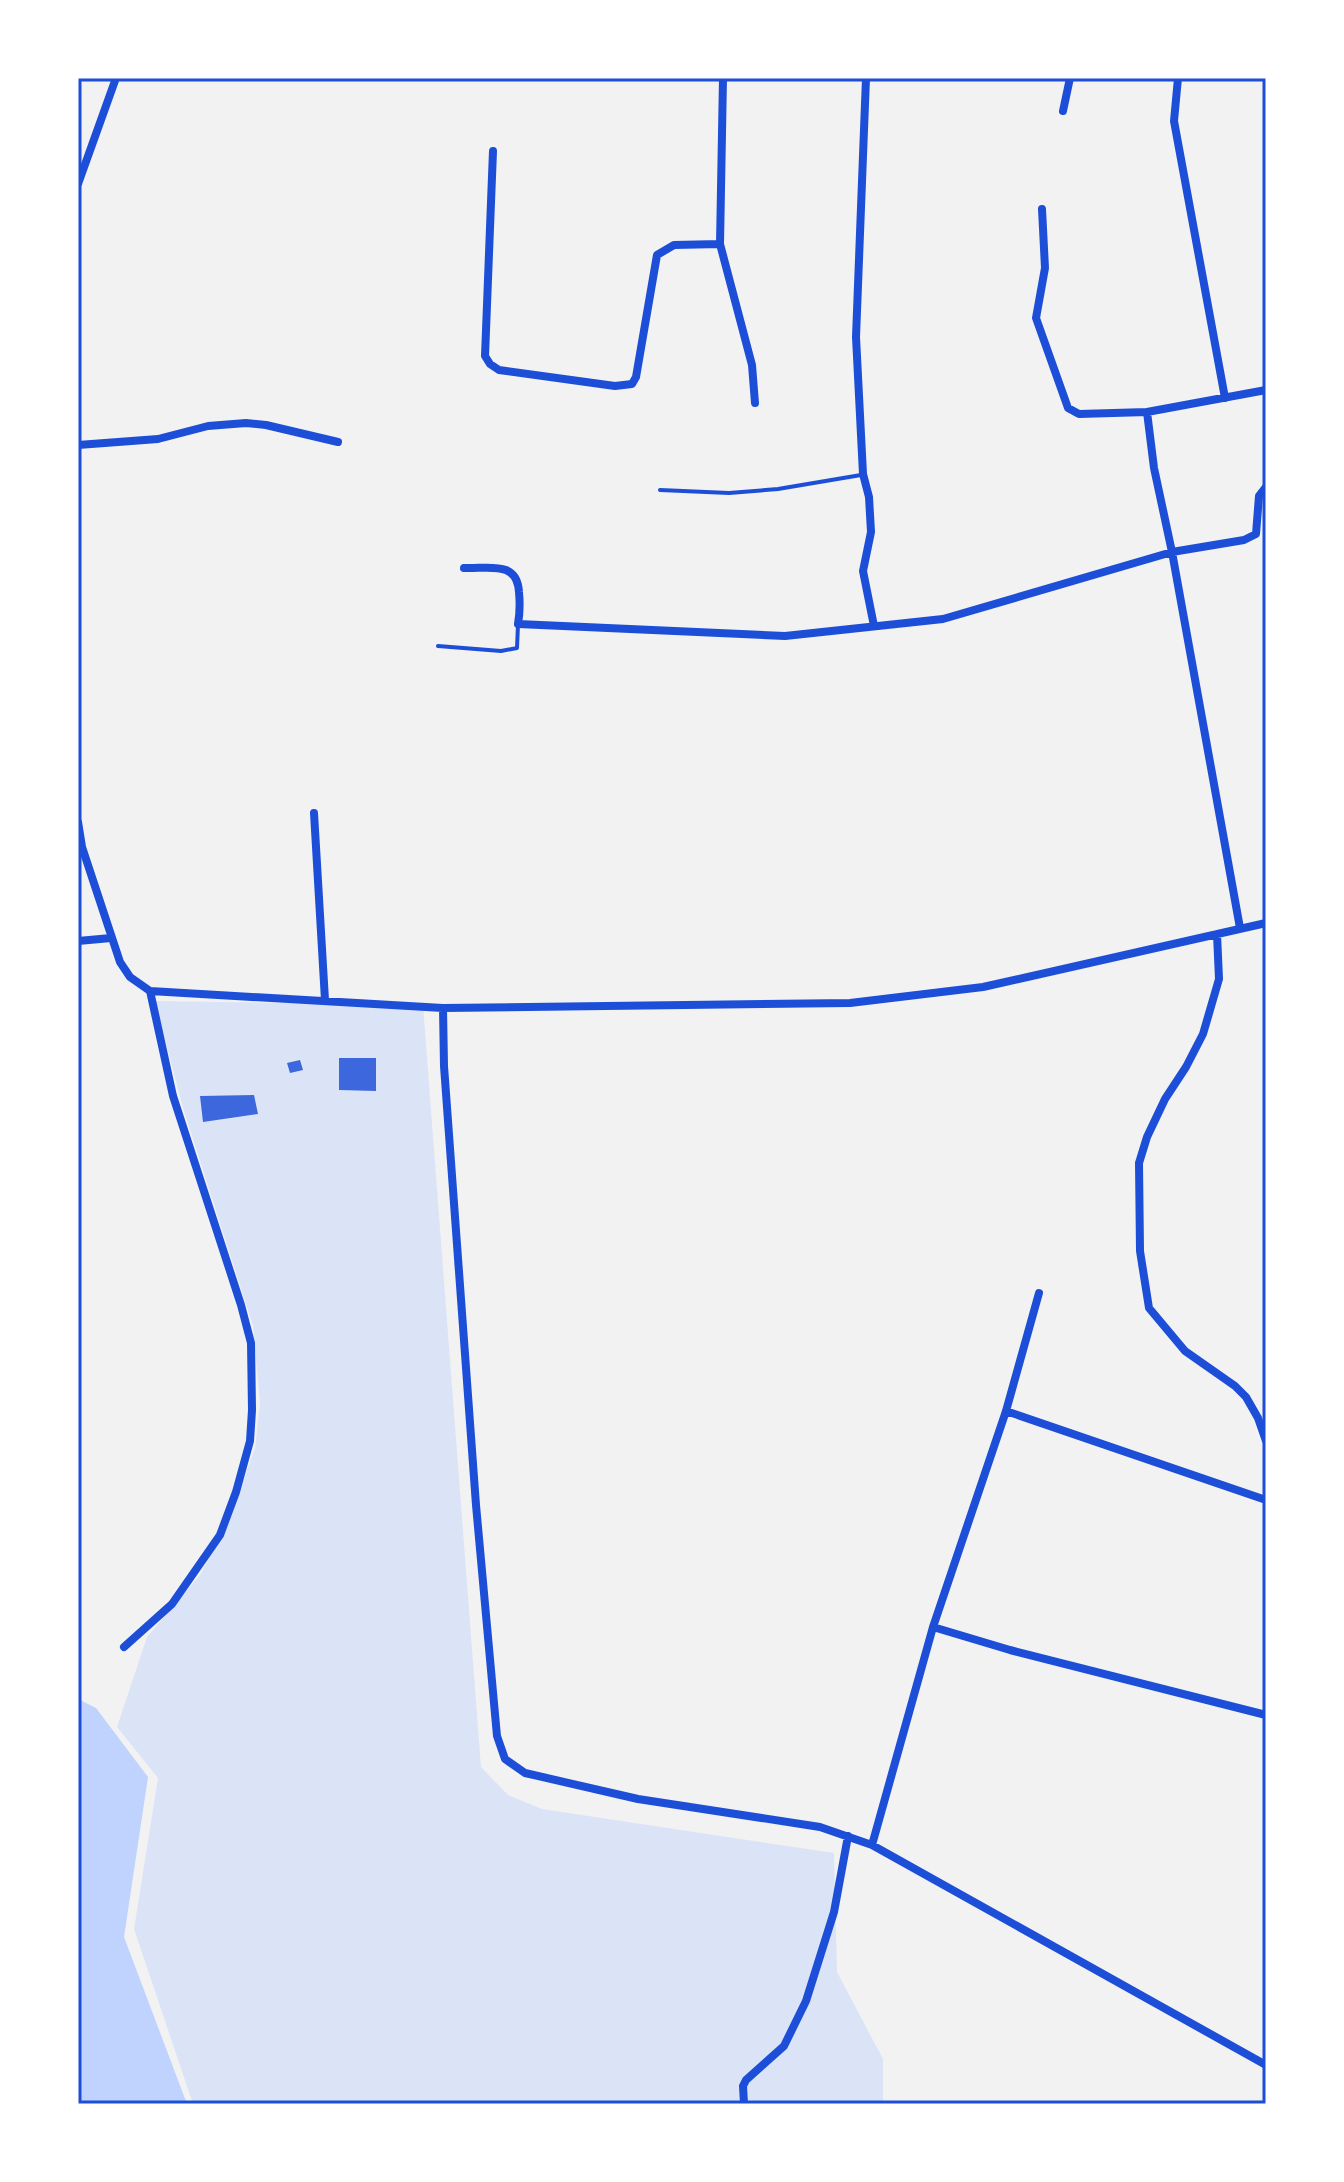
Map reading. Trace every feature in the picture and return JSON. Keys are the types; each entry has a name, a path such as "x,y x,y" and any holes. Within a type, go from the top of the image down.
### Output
{"street":[{"path":"78,184 116,78"},
{"path":"723,78 720,244 752,365 755,403"},
{"path":"866,78 856,337 863,474 869,497 871,532 863,571 874,626"},
{"path":"1063,111 1070,78"},
{"path":"1178,78 1174,121 1225,398"},
{"path":"493,151 485,356 499,370 615,386 632,384 636,377 657,255 674,245 720,244"},
{"path":"1042,209 1045,268 1036,318 1068,408 1079,414 1147,412 1266,390"},
{"path":"1147,412 1154,468 1240,928"},
{"path":"78,445 158,439 208,426 246,423 338,442"},
{"path":"464,568 512,571 518,580 518,624 785,636 943,619 1172,552 1244,540 1256,534 1259,496 1266,487"},
{"path":"314,813 325,1000"},
{"path":"78,822 80,845 120,962 130,977 150,991 443,1008 864,1002 983,987 1266,923"},
{"path":"1217,934 1219,979 1203,1034 1165,1099 1139,1163 1140,1251 1149,1308 1185,1351 1246,1397 1266,1441"},
{"path":"78,941 111,938"},
{"path":"124,1647 172,1604 220,1535 250,1441 252,1410 251,1343 173,1096 150,991"},
{"path":"443,1008 444,1066 476,1505 500,1749 505,1759 525,1773 638,1799 820,1827 872,1845 1266,2065"},
{"path":"872,1845 933,1627 1006,1411 1039,1293"},
{"path":"1006,1411 1266,1500"},
{"path":"933,1627 1010,1650 1266,1715"},
{"path":"744,2104 743,2086 746,2080 784,2046 806,2001 834,1912 848,1836"}],"lane":[{"path":"660,490 729,493 790,487 863,474"},
{"path":"438,646 501,651 517,648 518,624"}],"shaded area":[{"path":"155,1001 423,1005 481,1767 508,1795 542,1809 834,1853 837,1972 883,2059 883,2104 193,2104 134,1929 158,1778 117,1727 147,1637 200,1575 231,1515 255,1448 260,1403 253,1326 183,1108"}],"water":[{"path":"78,1699 96,1708 148,1777 124,1937 187,2104 78,2104"}],"building":[{"path":"339,1058 376,1058 376,1091 339,1090"},
{"path":"300,1060 303,1070 290,1073 287,1063"},
{"path":"254,1095 258,1114 203,1122 200,1096"}]}
